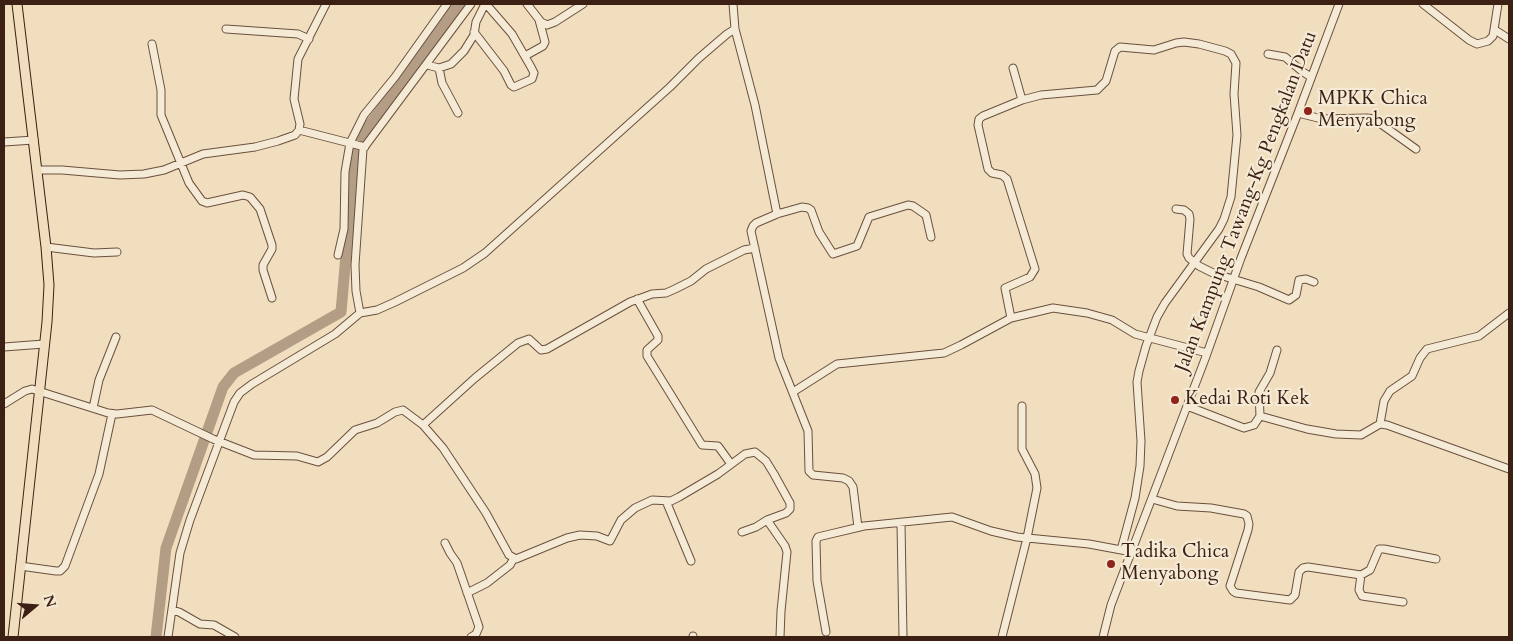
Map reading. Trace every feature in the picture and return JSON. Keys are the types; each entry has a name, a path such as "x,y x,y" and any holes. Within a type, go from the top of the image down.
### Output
{"main road":[{"path":"13,637 49,285 34,140 17,4"}],"street":[{"path":"37,170 134,175 164,170 213,152 239,150 295,135 299,130 300,124 294,99 298,59 326,4"},
{"path":"338,255 344,229 346,172 350,143 364,115 396,77 447,4"},
{"path":"360,313 356,290 355,265 362,156 365,147 471,4"},
{"path":"427,65 439,68 451,64 464,51 486,4 512,34 534,73 532,79 514,87 510,85 504,72 474,32"},
{"path":"527,4 539,20 547,25 583,4"},
{"path":"733,4 735,30 755,105 777,214"},
{"name":"Jalan Kampung Tawang-Kg Pengkalan Datu","path":"1103,637 1111,605 1207,353 1233,279 1339,4"},
{"path":"1423,4 1469,40 1477,44 1483,44 1491,39 1498,4"},
{"path":"525,56 543,46 545,42 539,20"},
{"path":"226,29 298,34 309,39"},
{"path":"168,637 180,552 234,402 240,393 335,334 360,313 377,310 396,302 463,268 485,253 670,87 699,58 727,34 735,30"},
{"path":"1494,30 1509,39"},
{"path":"1011,318 1005,288 1030,277 1035,269 1007,179 1002,175 992,173 988,169 978,124 979,119 1022,100 1041,95 1097,90 1106,81 1115,51 1120,46 1154,50 1184,42 1215,48 1231,54 1236,63 1234,84 1237,135 1231,197 1219,229 1165,303 1149,337 1139,371 1138,382 1141,442 1138,478 1130,522 1122,550"},
{"path":"152,44 161,90 160,115 189,183 202,201 211,203 243,195 255,202 260,209 272,245 272,249 263,265 272,298"},
{"path":"1268,54 1285,57 1312,77"},
{"path":"439,68 442,83 458,113"},
{"path":"1013,68 1022,100"},
{"path":"1298,113 1322,119 1374,119 1416,149"},
{"path":"299,130 365,147"},
{"path":"4,142 34,140"},
{"path":"858,527 853,487 849,481 843,478 813,475 809,471 808,431 779,358 751,231 752,226 777,214 808,208 811,210 819,232 833,254 856,246 869,218 903,206 913,206 926,215 930,237"},
{"path":"1176,209 1184,210 1189,214 1187,254 1194,262 1213,272 1259,287 1289,300 1296,295 1299,280 1306,279 1314,282"},
{"path":"46,247 94,253 117,252"},
{"path":"424,425 475,378 518,343 529,338 541,350 547,349 637,299 652,294 666,293 691,281 706,270 744,250 755,248"},
{"path":"637,299 658,336 658,340 647,350 646,354 656,372 702,445 718,446 731,464"},
{"path":"793,392 837,364 944,353 1011,318 1053,308 1066,309 1112,320 1131,332 1207,353"},
{"path":"1380,424 1384,401 1390,391 1412,376 1420,358 1427,349 1479,336 1509,313"},
{"path":"93,408 101,374 116,336"},
{"path":"4,347 44,344"},
{"path":"1187,406 1244,428 1254,425 1260,416 1259,392 1270,373 1277,350"},
{"path":"4,404 26,390 32,390 112,414 152,410 200,434 254,455 298,456 318,462 327,457 355,430 377,423 399,410 407,411 424,425 444,448 486,513 509,555 514,558 519,558 556,542 580,535 597,536 610,542 621,520 635,508 652,500 666,501 679,497 745,454 755,452 766,461 774,474 790,503 790,509 786,513 767,520 756,528 742,532"},
{"path":"1002,637 1027,538 1037,481 1022,449 1022,406"},
{"path":"20,566 60,571 65,566 99,474 112,414"},
{"path":"1260,416 1307,429 1336,434 1361,435 1380,424 1387,425 1509,469"},
{"path":"1152,499 1177,506 1211,508 1247,516 1249,520 1248,530 1230,586 1236,593 1290,600 1295,595 1299,572 1306,567 1361,575 1370,570 1379,550 1392,550 1436,559"},
{"path":"666,501 691,561"},
{"path":"826,632 817,590 816,541 818,537 858,527 952,518 991,532 1027,538 1089,544 1132,552"},
{"path":"767,520 787,552 780,637"},
{"path":"901,523 903,637"},
{"path":"445,543 457,563 479,627 476,634 471,637"},
{"path":"467,593 487,583 510,565 514,558"},
{"path":"1361,575 1359,590 1362,596 1403,602"},
{"path":"172,610 179,612 194,622 214,625 235,637"}],"waterway":[{"path":"360,138 459,4"},
{"path":"156,637 166,548 223,387 234,373 341,312 355,152"}],"place":[{"name":"MPKK Chica Menyabong","path":"1308,111"},
{"name":"Kedai Roti Kek","path":"1175,400"},
{"name":"Tadika Chica Menyabong","path":"1111,564"}]}
